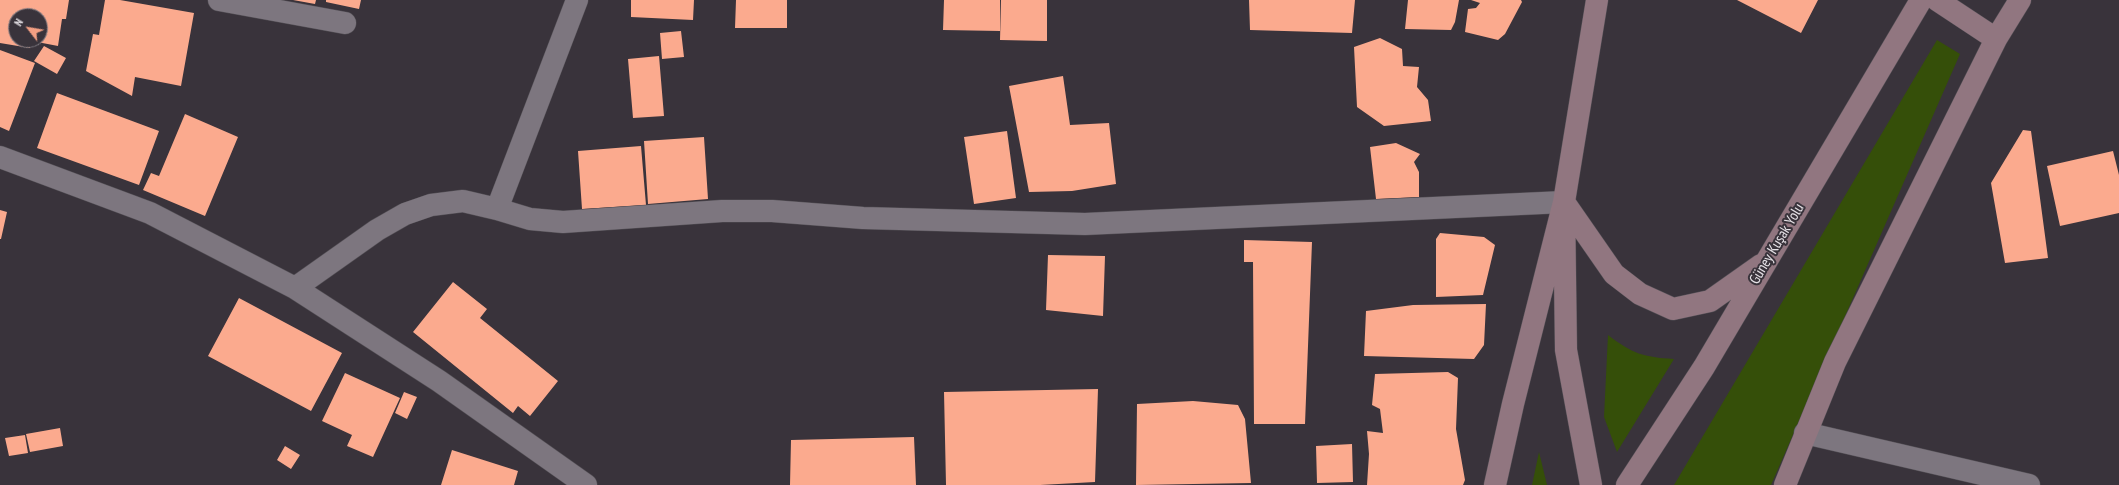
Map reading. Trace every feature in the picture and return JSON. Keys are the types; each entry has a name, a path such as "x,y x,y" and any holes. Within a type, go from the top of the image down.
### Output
{"main road":[{"path":"1495,485 1513,404 1564,202 1597,0"},
{"name":"Güney Kuşak Yolu","path":"1627,485 1704,367 1921,0"},
{"path":"1937,0 1996,39"},
{"path":"1785,485 1835,362 1996,39 2020,0"},
{"path":"1564,202 1614,274 1640,294 1674,309 1710,301 1768,260"},
{"path":"1564,202 1566,350 1591,485"}],"street":[{"path":"497,209 577,0"},
{"path":"231,1 346,23"},
{"path":"0,157 150,213 296,288 439,381 586,485"},
{"path":"296,288 377,230 405,214 431,204 463,201 530,219 564,222 722,211 772,210 863,218 1084,224 1564,202"},
{"path":"1805,434 2029,485"}],"green space":[{"path":"1937,40 1960,54 1771,485 1674,485"},
{"path":"1608,335 1624,346 1646,356 1674,359 1617,452 1604,417"},
{"path":"1539,452 1547,485 1532,485"}],"building":[{"path":"0,0 69,0 66,19 62,19 58,46 48,44 48,8 8,8 8,44 0,43"},
{"path":"105,0 120,0 194,13 181,86 135,77 132,96 86,71 93,34 99,35"},
{"path":"293,0 316,0 315,4"},
{"path":"326,0 361,0 359,9 326,2"},
{"path":"631,0 694,0 693,20 631,17"},
{"path":"736,0 787,0 787,28 735,28"},
{"path":"944,0 1000,0 1000,31 943,30"},
{"path":"1001,0 1047,0 1047,41 1000,40"},
{"path":"1249,0 1355,0 1352,33 1250,30"},
{"path":"1408,0 1459,0 1455,22 1451,30 1405,29"},
{"path":"1471,0 1521,0 1522,2 1505,34 1498,40 1465,32 1468,9 1476,8 1480,3"},
{"path":"1737,0 1818,0 1801,33"},
{"path":"681,31 684,57 662,59 660,33"},
{"path":"1380,38 1402,49 1403,66 1419,67 1417,87 1428,100 1431,121 1384,126 1357,107 1354,47"},
{"path":"43,48 48,48 66,58 57,74 34,61"},
{"path":"0,50 35,63 9,131 0,127"},
{"path":"659,56 664,116 633,118 628,59"},
{"path":"1063,76 1070,125 1109,123 1116,184 1072,191 1029,192 1009,86"},
{"path":"57,93 159,131 139,185 37,148"},
{"path":"185,114 238,137 205,216 143,190 151,173 159,176"},
{"path":"2023,130 2031,131 2048,258 2005,263 1991,183"},
{"path":"1007,131 1016,198 974,204 964,137"},
{"path":"704,137 708,199 648,204 644,141"},
{"path":"1396,143 1420,154 1414,162 1419,172 1419,197 1376,199 1370,147"},
{"path":"641,146 646,205 582,209 578,151"},
{"path":"2113,151 2119,175 2119,213 2060,226 2047,166"},
{"path":"0,210 7,212 1,239 0,239"},
{"path":"1440,233 1484,237 1495,245 1483,295 1436,297 1436,239"},
{"path":"1244,240 1312,242 1305,424 1254,424 1253,262 1244,262"},
{"path":"1048,255 1105,256 1103,316 1046,310"},
{"path":"453,282 487,309 480,318 558,381 530,416 518,406 513,413 413,332"},
{"path":"239,298 342,353 311,411 208,356"},
{"path":"1486,304 1484,345 1474,359 1364,356 1366,311 1413,305"},
{"path":"1448,372 1458,378 1456,429 1465,480 1463,485 1367,485 1369,454 1367,431 1383,433 1380,409 1372,405 1375,374"},
{"path":"345,373 400,398 373,457 347,446 352,435 322,421"},
{"path":"1098,389 1095,482 1040,485 946,485 944,392"},
{"path":"404,392 417,397 407,419 395,413"},
{"path":"1193,401 1238,405 1245,419 1251,483 1136,485 1137,404"},
{"path":"60,428 63,446 30,452 26,434"},
{"path":"25,435 28,453 9,456 5,438"},
{"path":"914,437 916,485 790,485 791,440"},
{"path":"1352,444 1353,482 1317,483 1316,446"},
{"path":"285,446 300,455 291,469 277,460"},
{"path":"452,450 518,471 514,485 441,485"}]}
